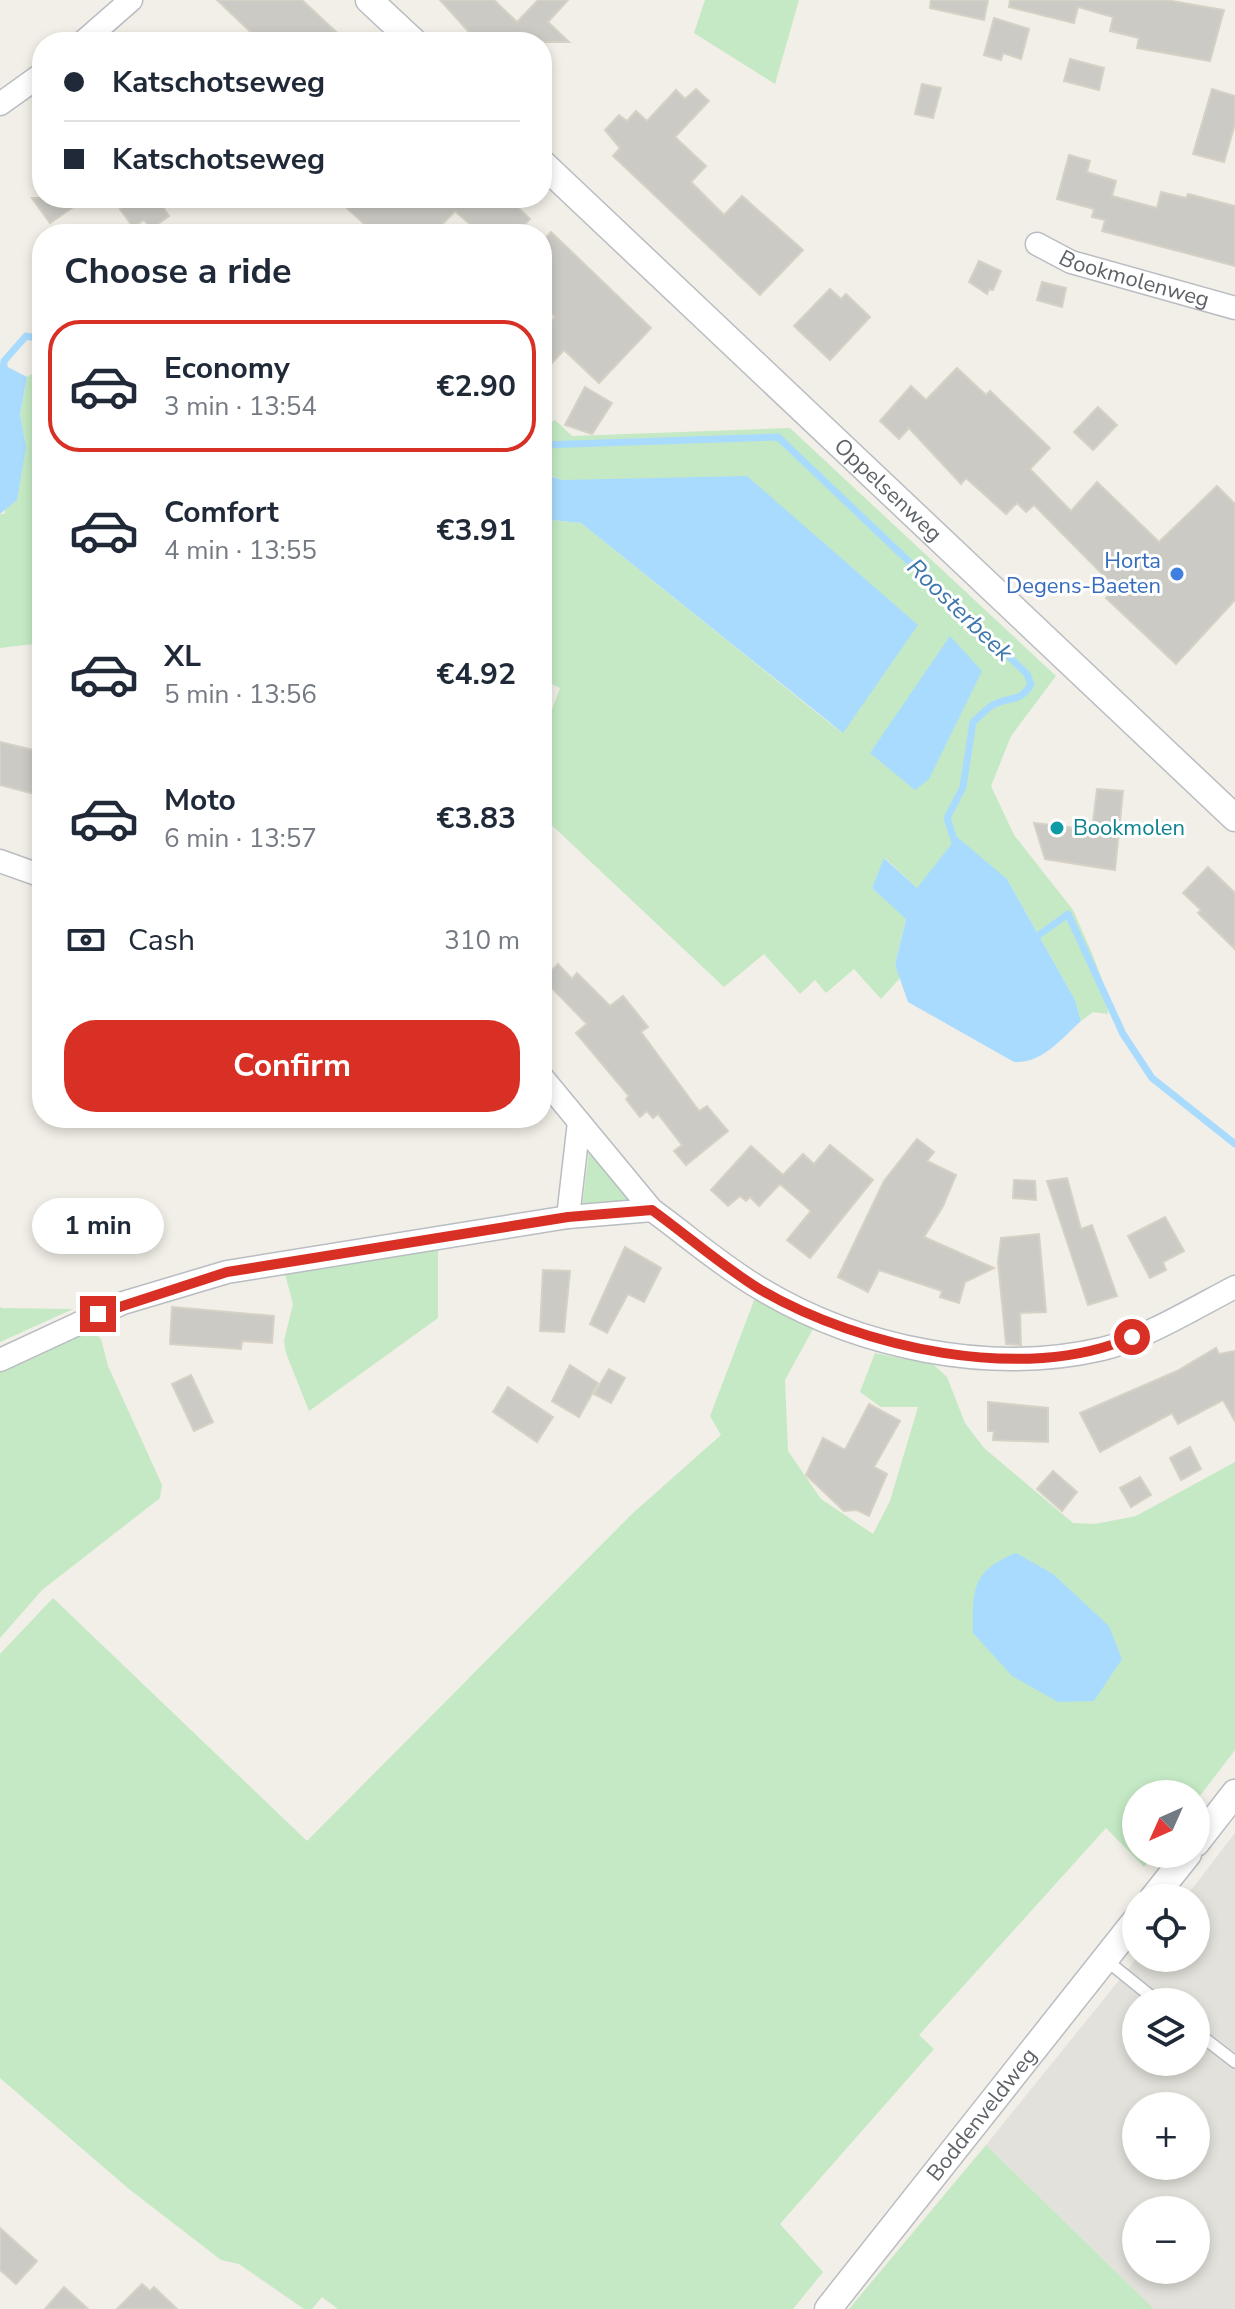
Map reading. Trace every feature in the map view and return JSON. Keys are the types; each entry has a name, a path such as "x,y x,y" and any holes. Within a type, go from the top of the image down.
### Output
{"street":[{"path":"94,32 131,0"},
{"path":"369,0 403,32"},
{"path":"0,104 32,81"},
{"name":"Oppelsenweg","path":"552,172 1235,818"},
{"name":"Bookmolenweg","path":"1037,244 1071,262 1235,308"},
{"path":"0,861 32,872"},
{"path":"552,1089 652,1210 759,1288 839,1328 889,1342 960,1355 1040,1358 1105,1349 1235,1287"},
{"path":"568,1217 579,1122"},
{"path":"0,1360 123,1303 227,1272 568,1217 652,1210"},
{"path":"1210,1825 1235,1793"},
{"path":"1164,1884 1177,1868"},
{"name":"Boddenveldweg","path":"828,2309 1122,1938"}],"lane":[{"path":"1105,1960 1140,1988"},
{"path":"1210,2043 1235,2062"}],"shaded area":[{"path":"1235,1833 1235,2309 1154,2309 1128,2284 1210,2284 1210,2196 1122,2196 1122,2278 986,2145 1126,1972 1210,1972 1210,1884 1196,1884"}],"green space":[{"path":"705,0 799,0 775,84 694,33"},
{"path":"32,374 32,644 0,648 0,514 4,514 26,447 20,414 27,377"},
{"path":"555,420 572,436 790,428 1056,676 1011,736 991,786 1014,835 1073,910 1106,991 1108,1014 1093,1012 1081,1021 1075,1000 1007,879 917,888 885,858 872,888 906,918 895,965 900,978 881,999 854,969 826,993 815,980 800,994 764,954 724,987 552,825 552,710 560,688 552,684 552,520 581,523 842,733 563,480 552,476 552,422"},
{"path":"589,1152 632,1202 582,1207"},
{"path":"438,1250 438,1318 309,1411 286,1353 284,1341 293,1304 285,1274"},
{"path":"755,1298 814,1327 785,1380 788,1451 821,1499 873,1534 890,1501 918,1407 881,1407 860,1392 875,1353 934,1365 947,1377 965,1423 984,1448 1073,1523 1095,1524 1136,1516 1235,1462 1235,1750 1210,1783 1210,1780 1122,1780 1122,1844 1106,1828 919,2035 934,2049 780,2224 823,2272 793,2309 338,2309 322,2297 312,2309 304,2309 239,2264 221,2260 129,2189 0,2078 0,1654 53,1598 307,1841 633,1513 721,1435 710,1416"},
{"path":"2,1308 73,1309 0,1342"},
{"path":"92,1330 101,1339 108,1366 162,1485 160,1498 42,1590 0,1638 0,1371"},
{"path":"986,2145 1122,2278 1122,2284 1128,2284 1154,2309 849,2309"}],"water":[{"path":"0,363 27,377 20,414 26,447 17,500 0,514"},
{"path":"747,476 918,625 843,733 581,523 552,520 552,477 563,480"},
{"path":"950,636 982,671 929,779 915,790 870,753"},
{"path":"957,837 1007,879 1075,1000 1081,1021 1042,1055 1024,1062 1014,1062 908,1002 895,965 906,919 872,888 884,858 917,888"},
{"path":"1016,1553 1053,1574 1109,1626 1122,1659 1094,1701 1058,1702 1012,1676 973,1633 973,1605 978,1583 991,1567"}],"building":[{"path":"217,0 302,0 336,32 251,32"},
{"path":"440,0 494,0 517,22 538,0 568,0 548,22 569,42 552,42 552,32 469,32"},
{"path":"931,0 988,0 984,20 930,8"},
{"path":"1010,0 1166,0 1224,10 1210,61 1137,48 1139,38 1110,31 1113,17 1078,7 1074,23 1009,7"},
{"path":"994,18 1029,29 1021,59 1003,53 1001,60 984,55"},
{"path":"1070,59 1104,68 1099,90 1064,81"},
{"path":"922,84 941,88 933,118 915,114"},
{"path":"696,89 709,101 675,137 706,166 691,182 724,215 742,196 803,250 760,295 613,156 620,148 605,130 619,115 627,121 636,111 647,121 676,90 685,99"},
{"path":"1212,89 1235,96 1235,124 1224,162 1193,154"},
{"path":"1069,155 1090,161 1087,172 1116,181 1112,196 1157,208 1161,192 1186,198 1188,194 1235,206 1235,266 1102,231 1105,220 1092,217 1094,209 1057,199"},
{"path":"39,208 72,208 50,223"},
{"path":"164,208 169,216 158,224 147,224 144,220 131,224 120,209"},
{"path":"347,208 518,208 530,219 525,224 470,224 455,211 443,224 364,224"},
{"path":"552,233 651,328 599,383 564,350 552,363 552,320 555,317 552,314"},
{"path":"979,261 1001,271 993,290 989,289 987,294 969,282"},
{"path":"1042,282 1066,288 1062,307 1037,300"},
{"path":"830,289 841,299 846,294 870,317 830,360 794,326"},
{"path":"957,368 986,395 990,391 1050,448 1030,469 1071,511 1097,482 1159,542 1217,486 1235,504 1235,600 1176,664 1106,598 1116,588 1034,505 1026,512 1017,503 1006,514 966,478 961,484 909,428 899,439 880,421 911,386 926,400"},
{"path":"585,387 612,403 592,434 565,425"},
{"path":"1098,407 1117,425 1093,450 1074,432"},
{"path":"0,742 32,750 32,793 0,785"},
{"name":"Bookmolen","path":"1097,789 1123,791 1115,870 1045,859 1034,823 1092,830"},
{"path":"1208,867 1235,893 1235,949 1198,913 1201,910 1183,893"},
{"path":"558,964 572,979 577,973 610,1006 623,996 648,1027 641,1032 699,1111 707,1106 728,1131 686,1165 674,1151 682,1145 658,1114 653,1118 647,1111 640,1117 626,1099 629,1096 576,1033 587,1024 552,988 552,970"},
{"path":"917,1139 934,1152 927,1161 956,1175 943,1206 924,1237 994,1268 965,1282 959,1303 940,1297 942,1291 879,1270 868,1292 838,1277 884,1181"},
{"path":"830,1145 873,1180 810,1258 787,1240 811,1211 780,1184 759,1206 750,1197 746,1201 740,1196 728,1206 711,1190 751,1146 783,1175 803,1154 814,1164"},
{"path":"1067,1178 1081,1229 1092,1225 1117,1296 1088,1305 1047,1181"},
{"path":"1014,1180 1035,1181 1036,1200 1013,1198"},
{"path":"1165,1217 1184,1251 1163,1262 1166,1270 1150,1278 1128,1236"},
{"path":"1039,1234 1046,1312 1020,1313 1021,1345 1006,1344 998,1262 1001,1238"},
{"path":"625,1247 661,1268 644,1302 628,1294 607,1333 590,1324"},
{"path":"543,1270 570,1271 564,1332 540,1331"},
{"path":"172,1307 274,1316 272,1343 242,1341 241,1349 170,1344"},
{"path":"1216,1348 1219,1354 1235,1351 1235,1421 1223,1400 1178,1424 1172,1413 1100,1452 1080,1413 1177,1371"},
{"path":"570,1365 598,1383 579,1417 552,1401"},
{"path":"609,1369 625,1378 611,1403 594,1394"},
{"path":"191,1375 213,1422 194,1431 172,1384"},
{"path":"508,1387 553,1417 537,1442 493,1412"},
{"path":"988,1402 1048,1408 1048,1442 993,1440 994,1431 988,1431"},
{"path":"869,1404 900,1421 874,1467 887,1474 869,1516 857,1510 844,1511 806,1475 823,1438 845,1450"},
{"path":"1190,1447 1201,1469 1181,1480 1170,1458"},
{"path":"1053,1471 1077,1492 1062,1511 1037,1489"},
{"path":"1140,1477 1151,1495 1131,1507 1120,1488"},
{"path":"0,2228 37,2261 16,2284 0,2270"},
{"path":"142,2284 150,2291 154,2287 177,2309 117,2309"},
{"path":"64,2287 88,2309 45,2309"}],"waterway":[{"name":"Roosterbeek","path":"4,373 4,361 26,336 32,337"},
{"name":"Roosterbeek","path":"552,445 778,437 1027,674 1031,684 1023,694 993,705 973,722 963,787 947,818 956,846"},
{"name":"Roosterbeek","path":"1032,940 1068,914 1123,1034 1152,1078 1235,1144"}],"place":[{"name":"Horta Degens-Baeten","path":"1177,574"},
{"name":"Bookmolen","path":"1057,828"}],"route":[{"path":"98,1314 123,1303 227,1272 568,1217 652,1210 759,1288 801,1311 839,1328 901,1345 960,1355 1040,1358 1105,1349 1132,1337"}]}
